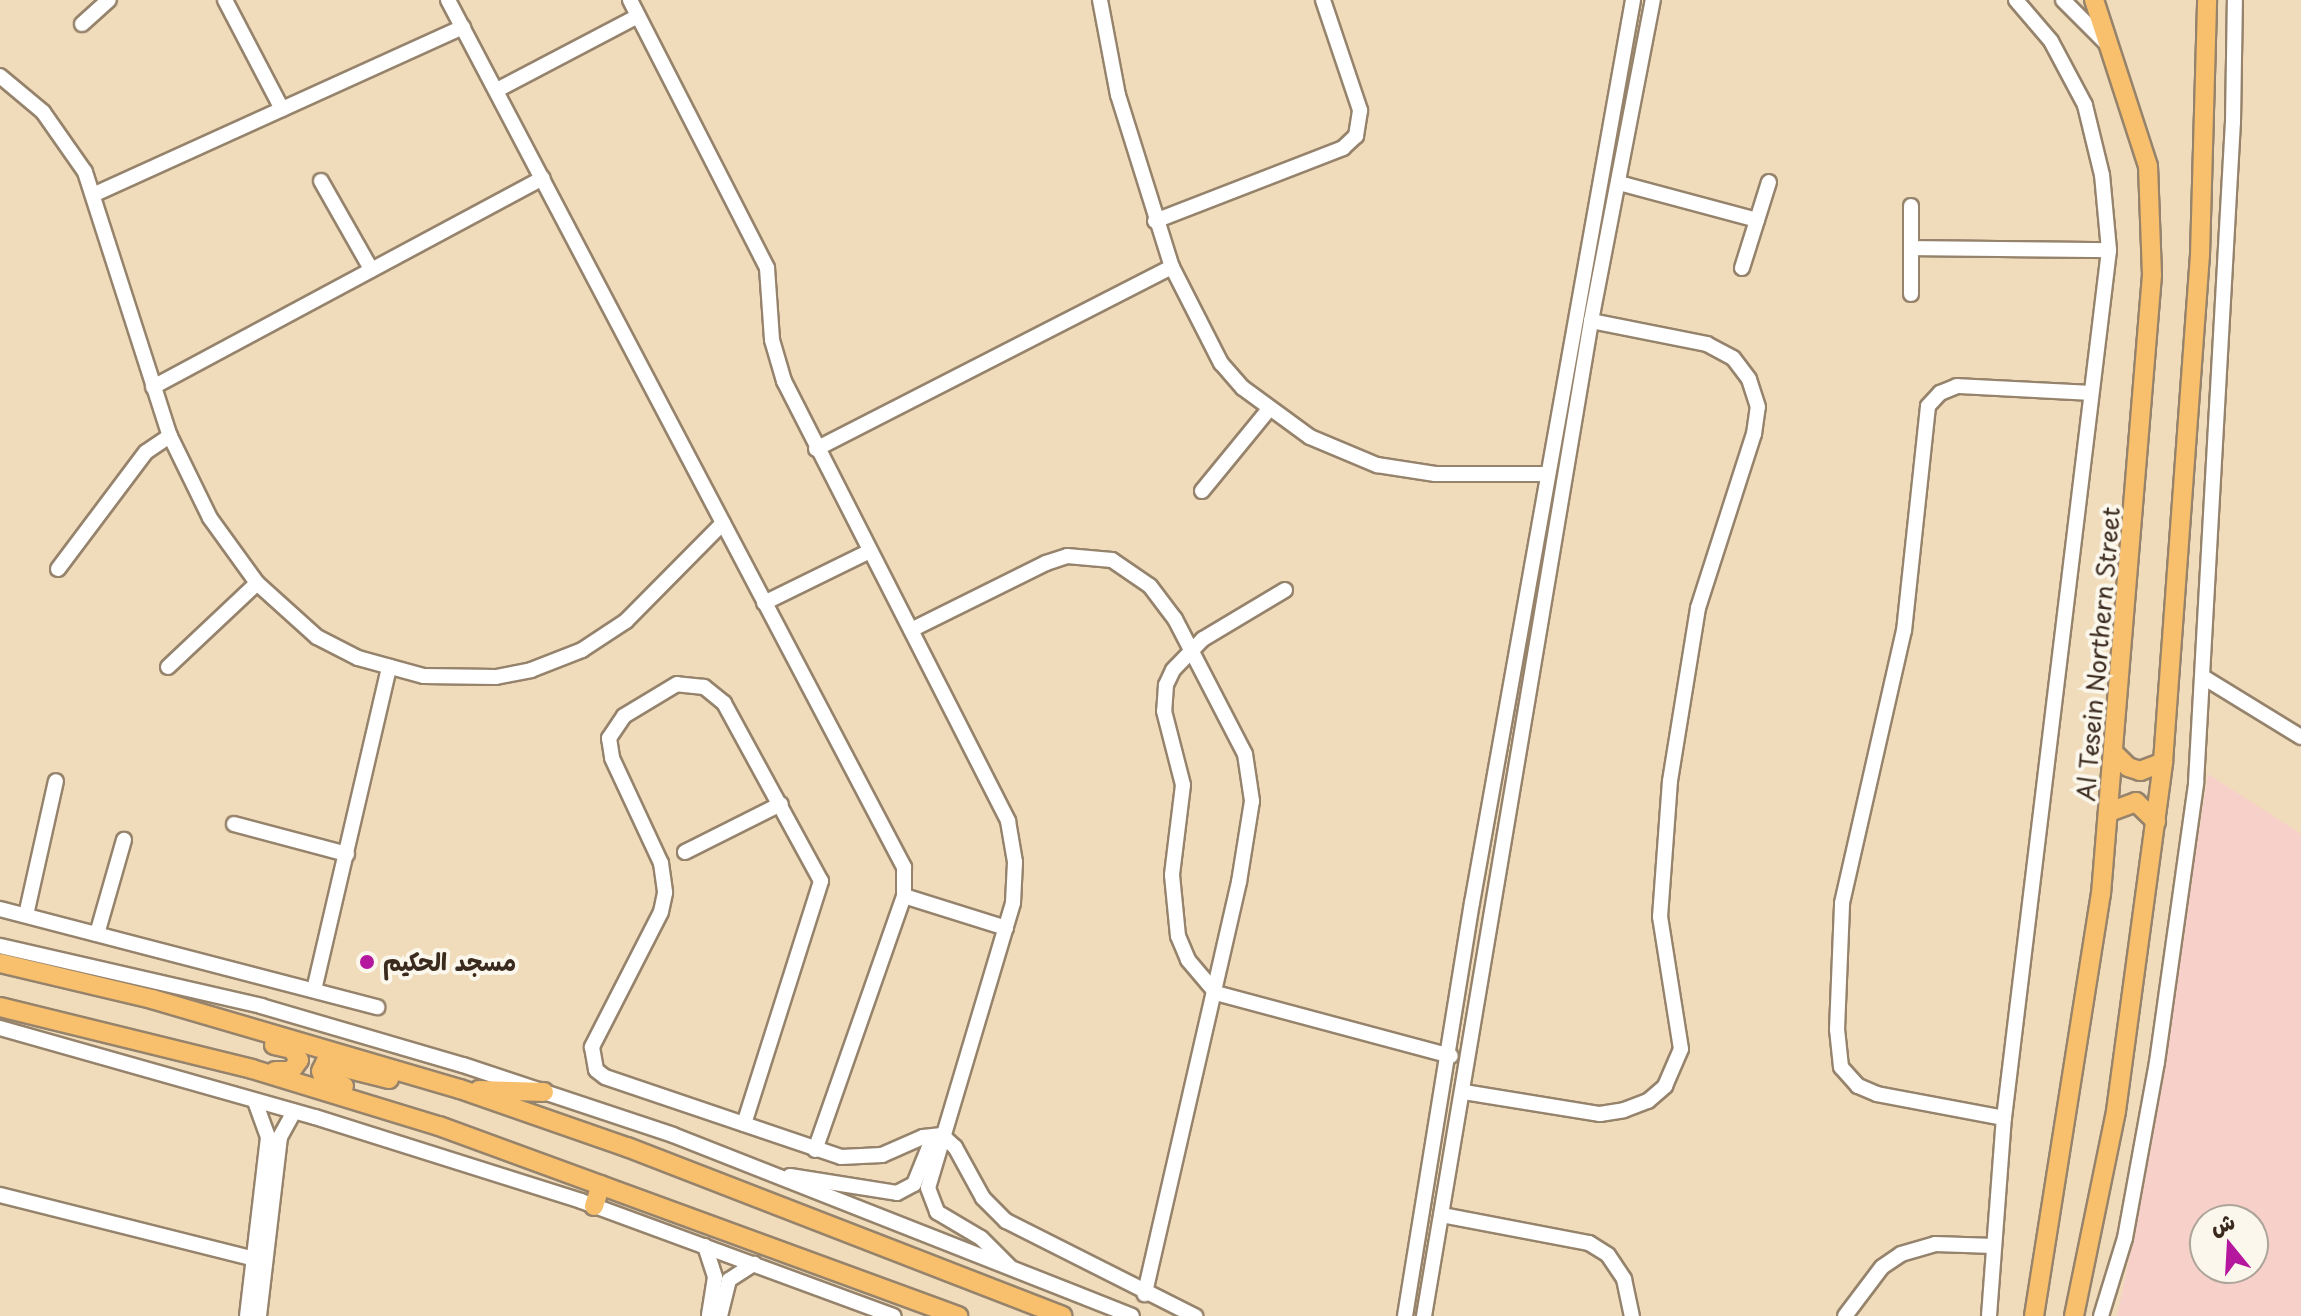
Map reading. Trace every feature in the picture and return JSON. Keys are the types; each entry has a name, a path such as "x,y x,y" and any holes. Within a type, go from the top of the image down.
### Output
{"main road":[{"name":"Al Tesein Northern Street","path":"2034,1316 2096,929 2109,812 2153,230 2143,144 2094,0"},
{"path":"2074,1316 2116,1111 2163,762 2200,255 2207,0"},
{"path":"2115,754 2134,770 2153,769 2163,762"},
{"path":"2109,812 2136,802 2156,821"},
{"path":"0,963 152,999 454,1087 627,1147 1062,1316"},
{"path":"152,999 204,1025 292,1049 298,1056 291,1071 252,1069"},
{"path":"0,1007 252,1069 439,1126 945,1314"},
{"path":"29,1034 33,1016"},
{"path":"439,1126 399,1104 324,1080 321,1071 333,1062 397,1081 544,1092"},
{"path":"594,1206 601,1185"}],"street":[{"path":"82,24 109,0"},
{"path":"225,0 282,109"},
{"path":"448,0 901,859 904,896 815,1150"},
{"path":"630,0 762,257 775,354 816,449 1008,821 1015,882 1006,928 928,1188 932,1205 1010,1267"},
{"path":"1100,0 1114,79 1155,221 1172,267 1221,363 1269,409 1325,446 1396,470 1547,474"},
{"path":"1155,221 1343,148 1356,136 1360,110 1323,0"},
{"path":"1405,1316 1451,1056 1463,954 1633,0"},
{"path":"1424,1316 1464,1092 1488,912 1591,321 1653,0"},
{"path":"1989,1316 2004,1118 2109,250 2102,175 2085,105 2051,41 2016,0"},
{"path":"2063,0 2112,50"},
{"path":"2101,1316 2125,1238 2157,1062 2196,783 2233,122 2235,0"},
{"path":"497,90 638,16"},
{"path":"95,194 463,27"},
{"path":"0,76 43,112 67,141 95,194 170,436 210,518 257,583 317,637 389,667 460,679 496,677 554,663 626,621 723,523"},
{"path":"153,387 542,178"},
{"path":"321,181 371,269"},
{"path":"1742,268 1769,182"},
{"path":"1619,183 1757,220"},
{"path":"1911,206 1911,294"},
{"path":"1911,248 2109,250"},
{"path":"816,449 1172,267"},
{"path":"1464,1092 1600,1114 1624,1110 1648,1101 1665,1086 1681,1049 1660,917 1670,781 1698,608 1754,434 1758,407 1749,379 1733,358 1707,344 1591,321"},
{"path":"2004,1118 1877,1094 1858,1086 1841,1067 1837,1030 1842,903 1904,631 1928,406 1940,393 1957,386 2090,393"},
{"path":"1202,491 1269,409"},
{"path":"58,569 146,452 170,436"},
{"path":"764,603 870,551"},
{"path":"911,630 1046,563 1090,555 1112,560 1150,586 1193,650 1235,727 1252,785 1250,818 1216,993 1145,1294"},
{"path":"168,667 257,583"},
{"path":"1285,590 1193,650 1173,670 1163,702 1183,800 1172,894 1188,960 1216,993 1451,1056"},
{"path":"314,990 389,667"},
{"path":"2203,677 2301,737"},
{"path":"744,1124 820,896 817,869 724,703 704,687 669,686 611,731 610,751 661,863 665,893 661,912 592,1047 591,1059 605,1077 815,1150 869,1157 942,1135"},
{"path":"26,915 56,781"},
{"path":"685,852 781,804"},
{"path":"234,824 347,854"},
{"path":"97,934 124,840"},
{"path":"904,896 1006,928"},
{"path":"0,909 377,1007"},
{"path":"0,946 261,1006 544,1092 781,1177 1132,1316"},
{"path":"0,1028 294,1112 594,1206 893,1316"},
{"path":"247,1316 268,1137 255,1101"},
{"path":"259,1316 280,1137 294,1112"},
{"path":"781,1177 824,1178 897,1193 914,1184 931,1142 942,1135"},
{"path":"942,1135 955,1147 983,1198 1006,1221 1145,1294 1195,1316"},
{"path":"0,1195 254,1259"},
{"path":"1442,1215 1589,1243 1608,1255 1624,1279 1632,1316"},
{"path":"1845,1316 1882,1267 1901,1254 1935,1244 1994,1246"},
{"path":"705,1246 715,1277 709,1316"},
{"path":"720,1316 729,1280 754,1264"}],"shaded area":[{"path":"2208,774 2301,834 2301,1316 2117,1316 2134,1237"}],"place":[{"name":"مسجد الحكيم","path":"367,962"}]}
